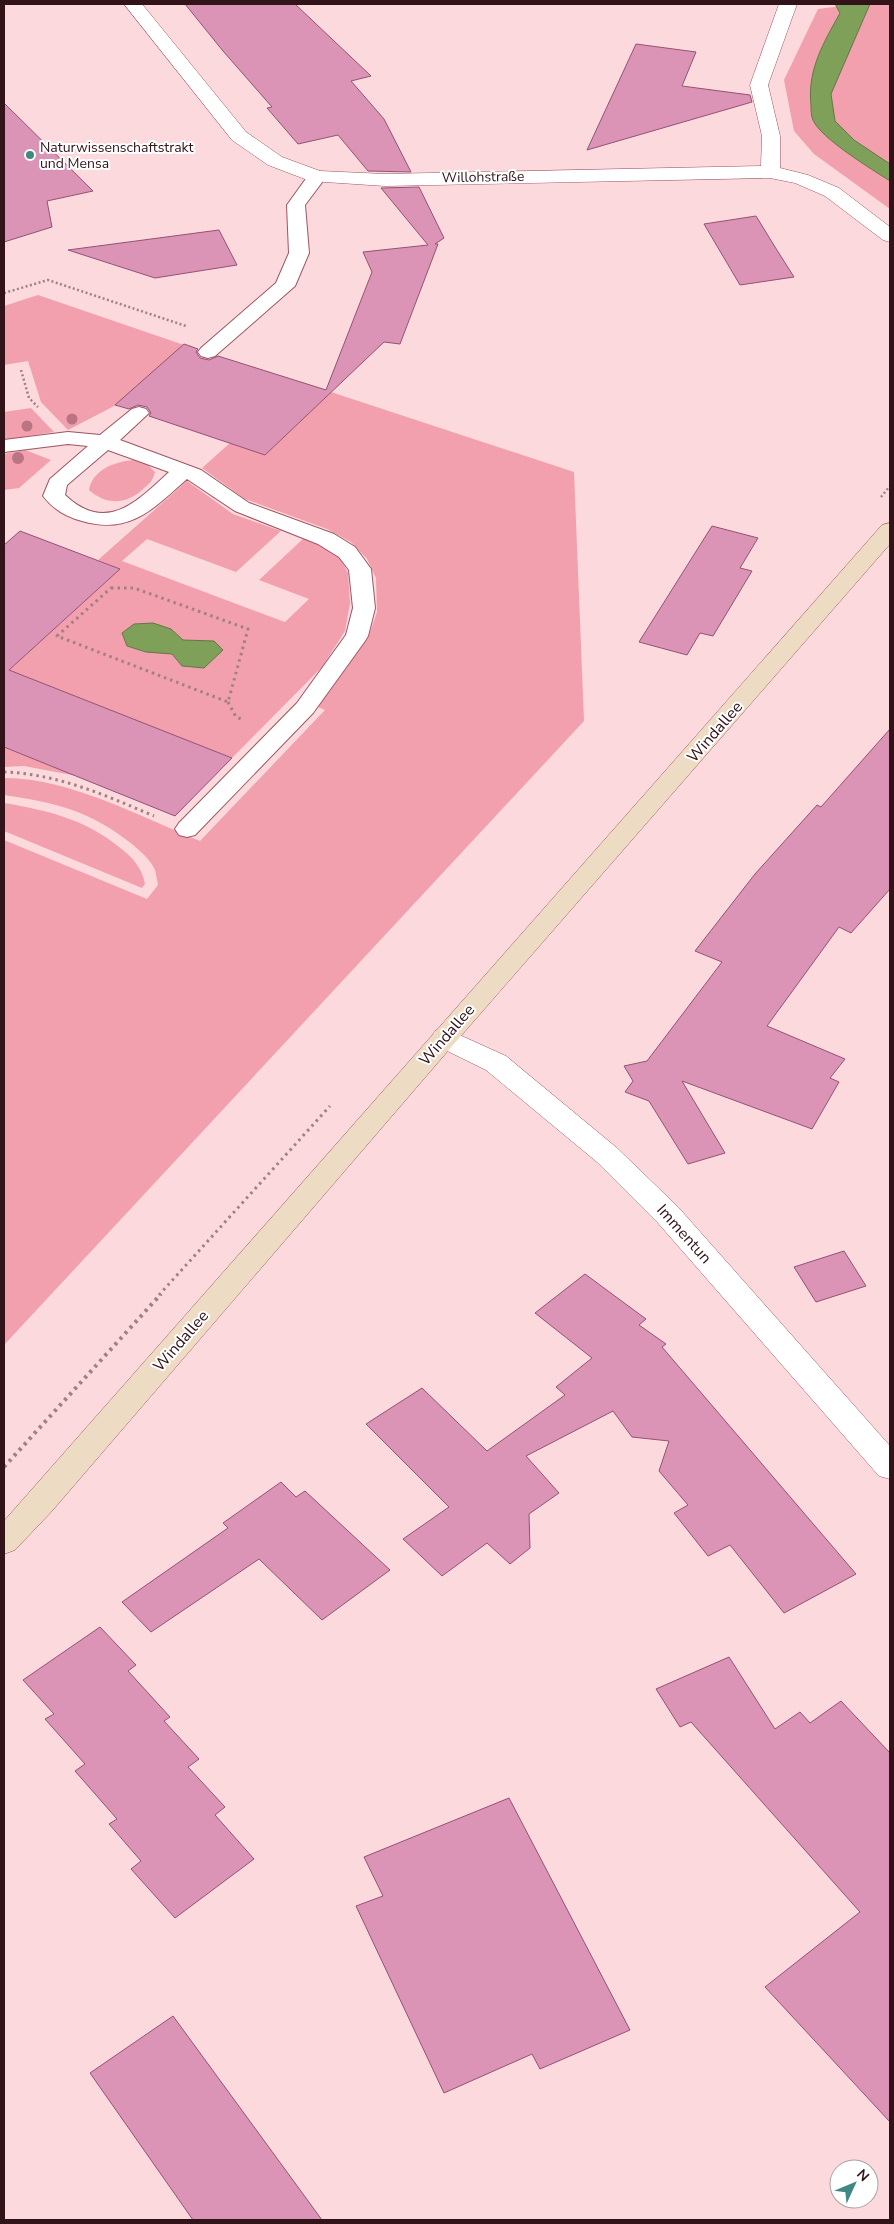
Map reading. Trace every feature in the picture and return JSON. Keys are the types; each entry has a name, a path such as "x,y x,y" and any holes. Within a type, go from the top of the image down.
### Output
{"main road":[{"name":"Windallee","path":"4,1541 48,1495 444,1038 890,530"}],"street":[{"name":"Willohstraße","path":"133,4 239,136 275,161 317,177 385,180 770,172 801,179 832,192 890,236"},
{"path":"770,172 771,136 759,85 788,4"},
{"name":"Immentun","path":"444,1038 496,1063 608,1155 668,1216 890,1467"}],"lane":[{"path":"208,352 285,286 300,253 296,205 317,177"},
{"path":"139,413 57,483 54,496 63,507 96,520 116,520 136,512 184,470"},
{"path":"4,446 68,438 105,442 194,474 242,507 326,538 347,552 360,569 364,608 357,636 305,708 187,829"}],"path":[{"path":"4,293 48,280 224,338"},
{"path":"228,702 248,629 134,588 111,588 57,636 228,702 236,717 279,734"},
{"path":"4,772 24,772 66,780 187,829"},
{"path":"4,1467 335,1101"}],"shaded area":[{"path":"835,4 870,4 831,94 835,121 854,140 890,164 890,181 860,162 826,136 812,118 810,92 814,68 840,13"},
{"path":"857,4 890,4 890,209 814,154 794,131 784,80 818,9"},
{"path":"38,295 184,345 116,405 68,430 41,402 28,361 4,365 4,306"},
{"path":"331,392 574,472 584,721 4,1345 4,840 147,899 158,885 155,870 151,863 135,846 116,832 86,816 56,805 4,795 4,778 28,779 78,791 129,810 200,841 325,710 318,707 368,638 377,612 376,578 367,559 351,542 327,529 245,499 202,468 230,443 265,455"},
{"path":"31,408 54,432 4,440 4,412"},
{"path":"25,450 51,460 19,488 4,490 4,454"},
{"path":"135,460 148,465 155,472 150,482 136,495 122,501 109,501 89,490 95,477 106,468 120,462"},
{"path":"187,481 233,514 281,531 236,572 147,539 122,561 285,622 309,599 259,580 304,538 322,546 340,558 348,573 350,603 345,631 322,667 232,758 9,670 120,569 98,560"},
{"path":"153,623 171,629 183,640 214,641 223,650 204,668 182,666 172,654 146,652 127,646 122,633 134,624"},
{"path":"4,747 77,776 24,766 4,767"},
{"path":"4,803 64,817 93,829 106,837 132,859 142,872 145,884 142,888 4,831"}],"building":[{"path":"185,4 295,4 371,76 351,81 384,119 411,172 368,171 338,135 298,144 267,108 272,107"},
{"path":"636,44 696,52 682,86 750,95 752,102 587,150"},
{"name":"Naturwissenschaftstrakt und Mensa","path":"4,103 93,191 47,201 52,227 4,242"},
{"path":"419,187 444,238 435,244 438,244 400,344 384,342 265,455 149,416 151,413 147,407 138,405 129,409 115,405 184,344 198,349 196,352 200,358 209,360 218,356 326,390 372,272 363,252 428,245 381,188"},
{"path":"756,216 794,277 740,285 704,224"},
{"path":"219,230 237,265 155,278 68,250"},
{"path":"712,526 758,538 740,568 752,571 713,636 700,633 687,655 639,642"},
{"path":"20,531 120,569 9,670 232,758 175,816 4,747 4,545"},
{"path":"890,729 890,889 851,933 839,927 767,1026 845,1059 830,1078 839,1082 812,1129 682,1081 725,1153 688,1164 649,1101 625,1092 633,1081 624,1066 647,1061 722,962 695,951 755,874 817,805 821,807"},
{"path":"844,1251 866,1286 816,1302 794,1267"},
{"path":"585,1274 646,1319 639,1325 666,1344 662,1347 856,1574 784,1613 730,1545 708,1556 674,1513 688,1505 659,1471 669,1441 632,1437 613,1411 526,1456 559,1493 529,1514 530,1548 510,1564 487,1543 442,1576 403,1539 449,1507 366,1424 422,1388 487,1451 565,1395 556,1387 592,1358 535,1313"},
{"path":"281,1482 296,1497 305,1491 390,1570 322,1620 259,1559 151,1632 122,1602 228,1528 223,1523"},
{"path":"100,1627 136,1665 128,1671 170,1717 164,1721 199,1759 188,1767 225,1807 215,1815 254,1859 175,1918 131,1869 141,1861 109,1824 117,1819 75,1771 85,1764 45,1719 54,1714 23,1680"},
{"path":"729,1657 775,1729 800,1712 810,1723 841,1701 890,1753 890,2122 765,1987 860,1912 691,1722 680,1727 656,1689"},
{"path":"509,1798 630,2030 540,2069 532,2054 444,2093 356,1906 383,1896 364,1857"},
{"path":"173,2016 322,2220 193,2220 90,2073"}],"place":[{"name":"Naturwissenschaftstrakt und Mensa","path":"30,155"}]}
